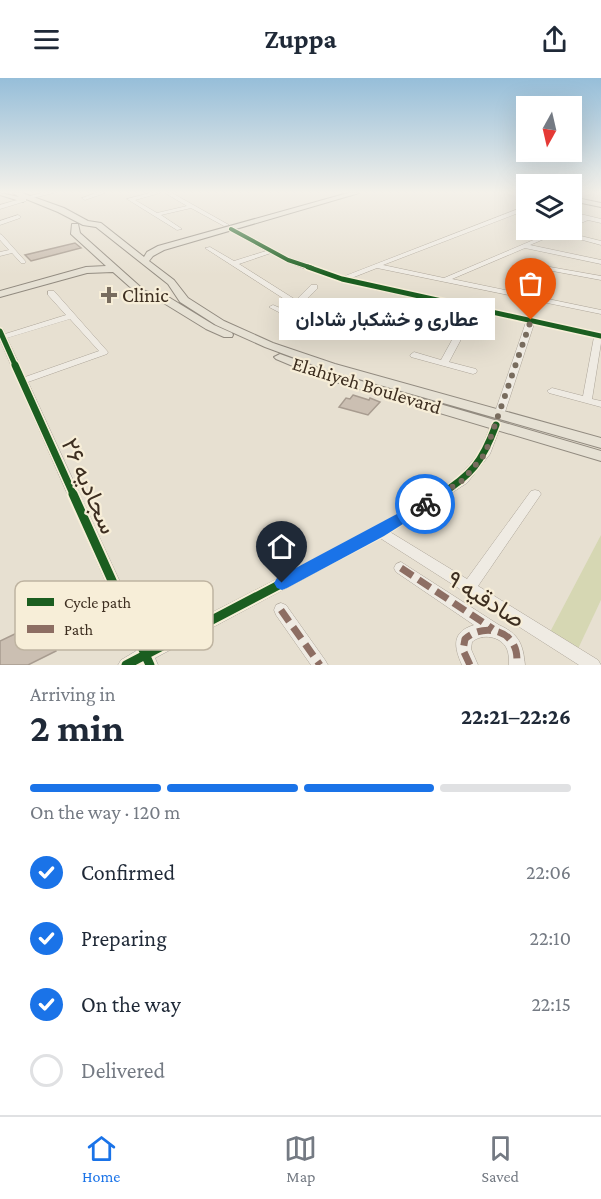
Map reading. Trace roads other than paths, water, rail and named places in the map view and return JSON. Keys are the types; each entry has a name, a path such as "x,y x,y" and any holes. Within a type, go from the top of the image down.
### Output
{"main road":[{"path":"65,220 142,293 160,292 170,287 171,282"},
{"path":"81,220 103,228"},
{"path":"229,227 251,220"},
{"path":"125,245 146,248 254,220"},
{"path":"76,230 86,223"},
{"path":"76,230 103,228"},
{"name":"Elahiyeh Boulevard","path":"103,228 171,282 180,296 220,323 269,345 331,367 498,420 601,456"},
{"path":"145,261 146,248"},
{"path":"0,294 91,265 98,254"},
{"path":"0,288 91,265 115,269"},
{"name":"Elahiyeh Boulevard","path":"142,293 166,300 210,327 261,350 323,374 498,420 601,443"},
{"path":"166,300 170,296 180,296"}],"street":[{"path":"165,220 179,229"},
{"path":"217,220 307,268 342,279 600,336 587,400"},
{"path":"342,279 494,220"},
{"path":"0,236 23,262"},
{"path":"582,238 601,243"},
{"path":"445,280 537,240"},
{"path":"523,246 601,262"},
{"path":"208,248 297,304"},
{"path":"0,254 14,251"},
{"path":"233,264 272,251"},
{"path":"377,266 601,312"},
{"path":"533,266 601,278"},
{"path":"289,299 273,308 286,314 314,287"},
{"path":"22,381 104,352 51,293"},
{"path":"444,363 474,308"},
{"path":"1,334 71,316"},
{"path":"213,624 380,532 463,480 485,454 531,320"},
{"name":"سجادیه ۲۶","path":"1,334 112,581"},
{"path":"414,355 473,370"},
{"path":"552,391 601,404"},
{"path":"469,588 535,494"},
{"name":"صادقیه ۹","path":"380,532 593,665"},
{"path":"401,567 506,637 516,649 517,665"},
{"path":"281,610 320,665"},
{"path":"470,665 465,657 463,644 468,633 479,628 493,629"},
{"path":"126,665 147,660 165,650"}],"place":[{"name":"Clinic","path":"109,295"},
{"name":"عطاری و خشکبار شادان","path":"531,320"}]}
